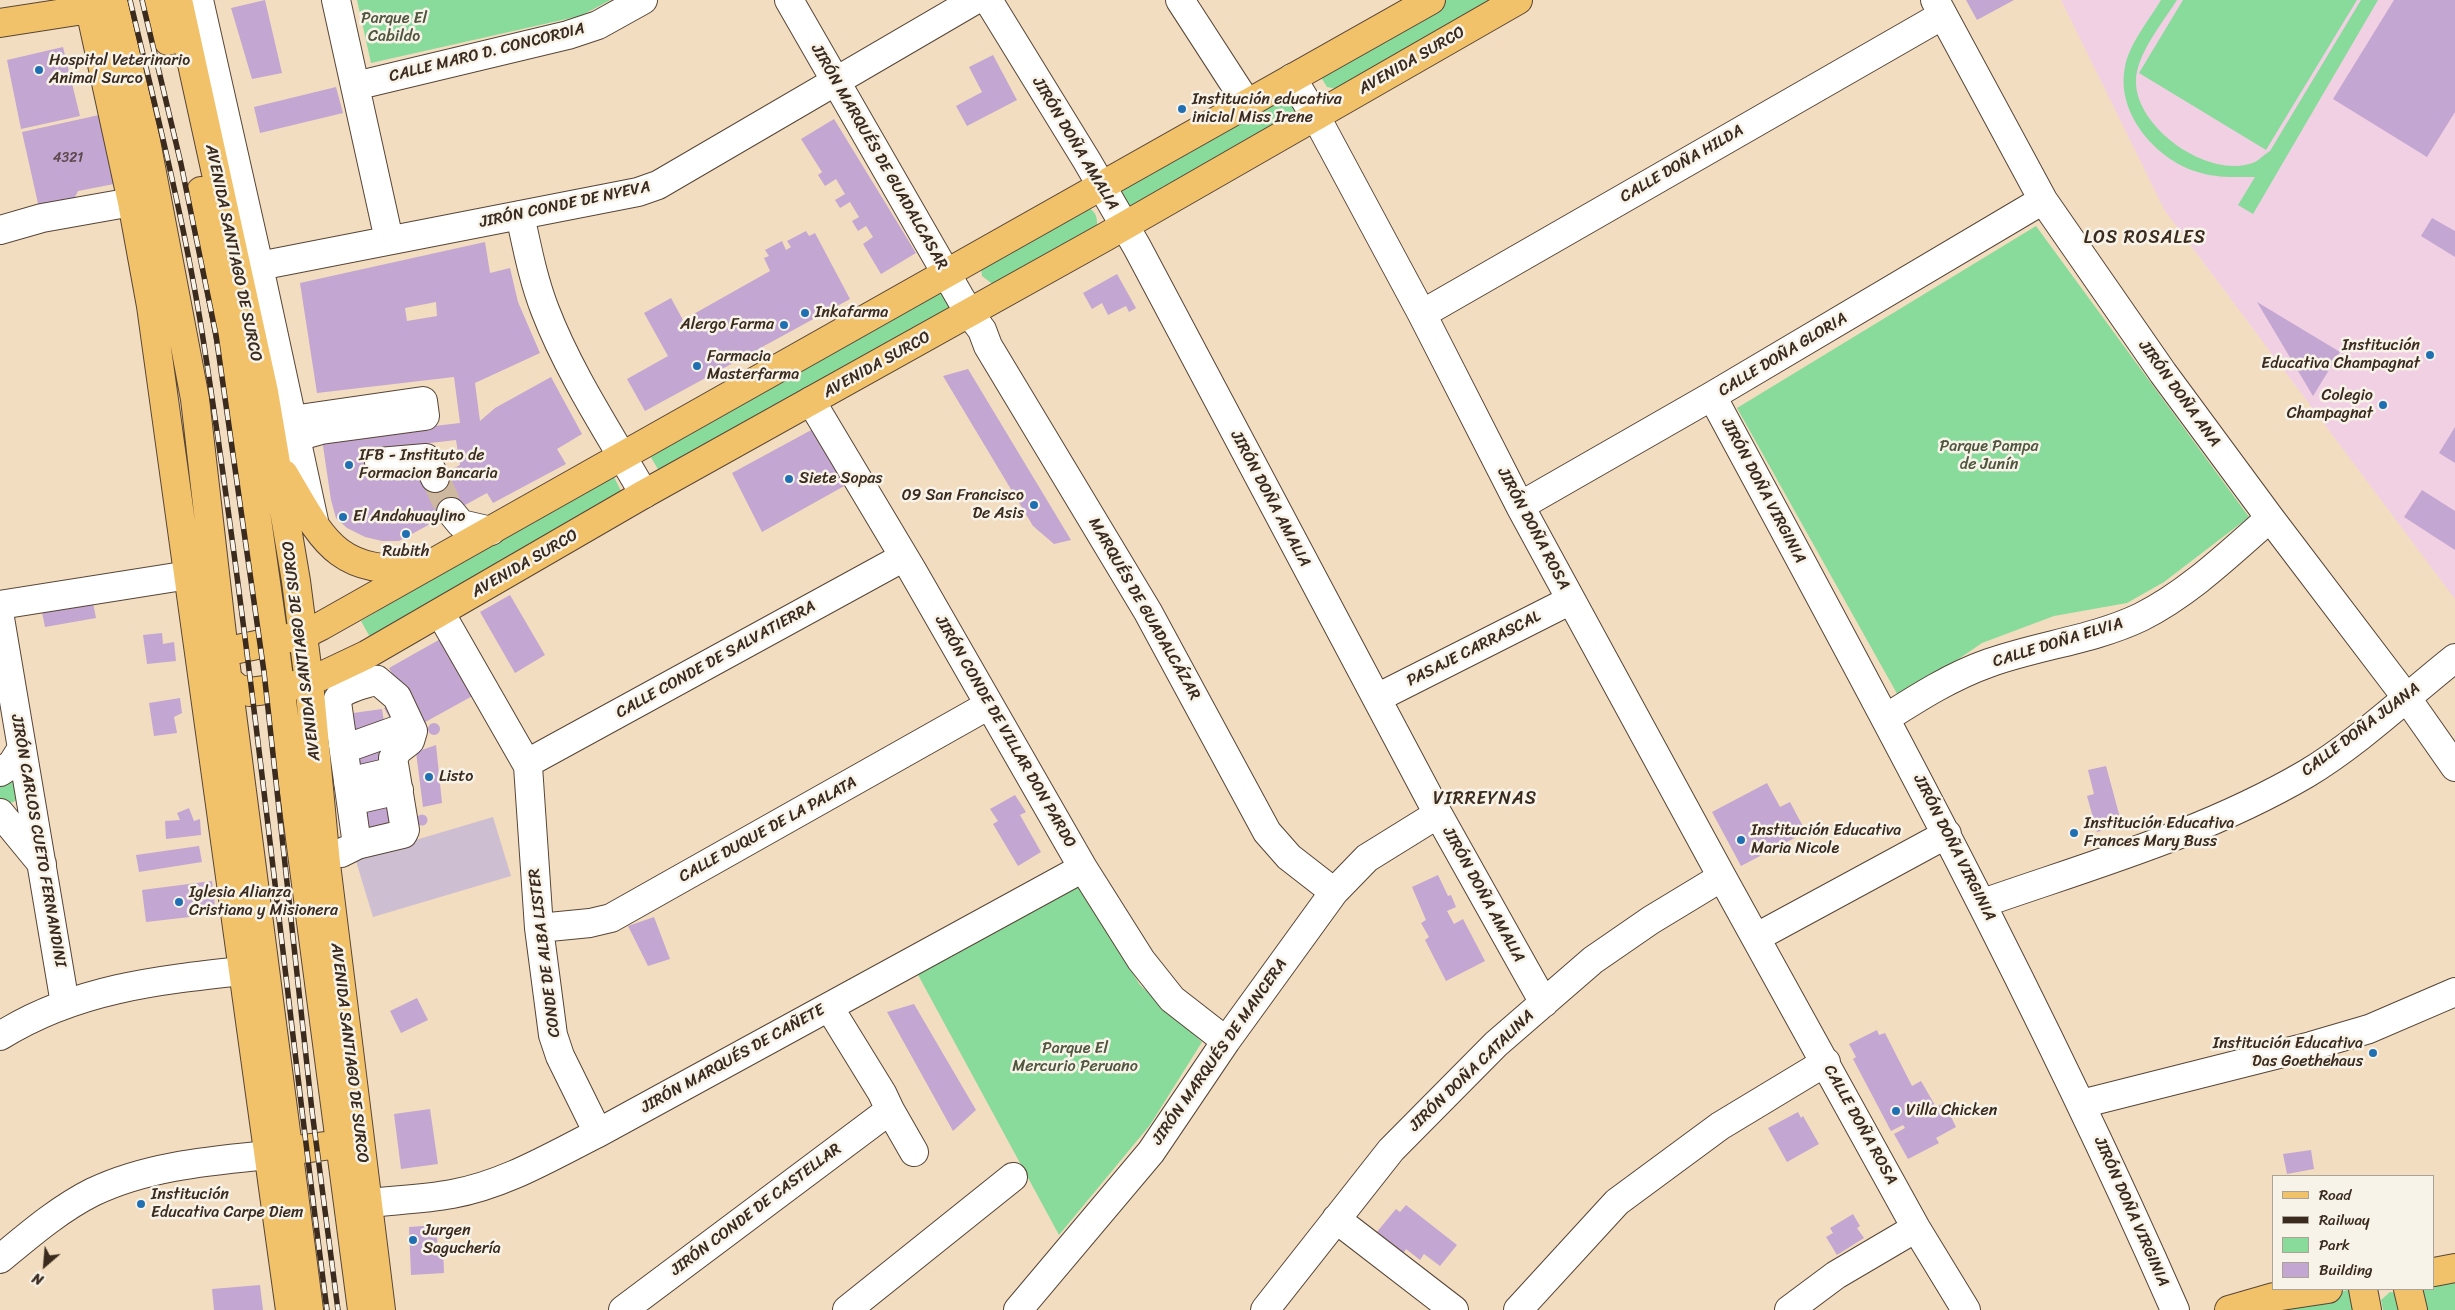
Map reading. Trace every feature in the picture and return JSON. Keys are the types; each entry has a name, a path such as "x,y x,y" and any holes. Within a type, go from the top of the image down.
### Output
{"main road":[{"name":"AVENIDA SANTIAGO DE SURCO","path":"158,0 191,136 239,392 362,1310"},
{"name":"AVENIDA SANTIAGO DE SURCO","path":"178,0 277,461 303,635 334,706 311,710 326,864 381,1310"},
{"path":"224,652 274,643 303,635 427,568 945,272 1101,188 1431,0"},
{"name":"AVENIDA SURCO","path":"227,679 237,688 250,692 280,688 334,706 366,655 441,614 644,494 1124,226 1518,0"},
{"path":"0,23 97,3"},
{"path":"97,3 151,306 243,971 309,1310"},
{"path":"97,3 146,141 195,399 227,679 250,857 278,1153 290,1310"},
{"path":"151,306 195,399"},
{"path":"277,461 314,526 328,543 348,558 376,569 427,568"},
{"path":"237,928 250,857"},
{"path":"278,1153 339,1144"},
{"path":"2435,1272 2455,1268"},
{"path":"2229,1310 2274,1298 2322,1290"},
{"path":"2363,1290 2367,1310"},
{"path":"2408,1290 2413,1310"}],"street":[{"path":"199,0 259,266 314,526"},
{"path":"336,0 390,240"},
{"name":"CALLE MARO D. CONCORDIA","path":"355,86 568,36 598,25 643,0"},
{"name":"JIRÓN MARQUÉS DE GUADALCASAR","path":"789,0 969,313"},
{"name":"JIRÓN CONDE DE NYEVA","path":"259,266 658,186 975,0"},
{"name":"JIRÓN DOÑA AMALIA","path":"988,0 1124,226 1438,814 1544,1003"},
{"path":"1180,0 1248,105"},
{"name":"JIRÓN DOÑA ANA","path":"1939,7 2043,200 2163,373 2406,697 2455,767"},
{"name":"CALLE DOÑA HILDA","path":"1422,314 1939,7"},
{"path":"1292,78 1315,118"},
{"name":"JIRÓN DOÑA ROSA","path":"1315,118 1327,136 1422,314 1520,506 1722,877 1757,937"},
{"name":"CALLE DOÑA GLORIA","path":"1520,506 1712,396 2043,200"},
{"path":"0,230 42,218 132,202"},
{"path":"520,215 531,266 545,310 575,375 644,494"},
{"name":"MARQUÉS DE GUADALCÁZAR","path":"969,313 982,330 988,346 1148,612 1267,832 1289,857 1334,892"},
{"name":"JIRÓN DOÑA VIRGINIA","path":"1712,396 1886,718 1983,903 2081,1104 2175,1310"},
{"name":"JIRÓN CONDE DE VILLAR DON PARDO","path":"811,401 904,557 1083,868 1163,989 1184,1009 1226,1041"},
{"path":"379,462 426,458 435,478"},
{"path":"451,512 460,524 491,531"},
{"name":"CALLE DOÑA ELVIA","path":"1886,718 1959,675 1990,663 2110,630 2140,617 2179,593 2230,553 2270,518"},
{"name":"CALLE CONDE DE SALVATIERRA","path":"528,765 904,557"},
{"path":"0,605 189,575"},
{"name":"PASAJE CARRASCAL","path":"1377,698 1571,600"},
{"path":"441,614 528,765"},
{"name":"JIRÓN CARLOS CUETO FERNANDINI","path":"0,618 65,1004"},
{"path":"326,864 356,837 403,834 405,830 396,751 377,680 366,655"},
{"name":"CALLE DOÑA JUANA","path":"1983,903 2178,835 2243,808 2307,773 2455,658"},
{"path":"334,706 377,680"},
{"path":"349,792 410,740 413,731 397,697 377,680"},
{"name":"CALLE DUQUE DE LA PALATA","path":"539,928 590,923 611,918 989,705"},
{"path":"334,706 396,751"},
{"path":"334,706 356,837"},
{"path":"0,772 12,764 22,748"},
{"name":"CONDE DE ALBA LISTER","path":"528,765 539,928 553,1035 560,1056 598,1133"},
{"path":"0,813 42,864"},
{"name":"JIRÓN MARQUÉS DE MANCERA","path":"1018,1310 1150,1152 1226,1041 1334,892 1368,858 1438,814"},
{"path":"1757,937 1947,834"},
{"name":"JIRÓN MARQUÉS DE CAÑETE","path":"368,1203 453,1194 482,1186 535,1165 598,1133 1083,868"},
{"name":"JIRÓN DOÑA CATALINA","path":"1265,1310 1336,1219 1417,1122 1496,1044 1593,960 1722,877"},
{"name":"CALLE DOÑA ROSA","path":"1757,937 1916,1228 1966,1310"},
{"path":"0,1036 65,1004 123,986 243,971"},
{"path":"2081,1104 2361,1031 2455,992"},
{"path":"829,1007 882,1093 914,1152"},
{"path":"1518,1310 1617,1202 1720,1126 1826,1062"},
{"name":"JIRÓN CONDE DE CASTELLAR","path":"623,1310 890,1110"},
{"path":"0,1259 47,1220 93,1192 140,1174 197,1162 278,1153"},
{"path":"847,1310 1013,1177"},
{"path":"1336,1219 1454,1310"},
{"path":"1789,1310 1836,1275 1916,1228"}],"shaded area":[{"name":"Colegio Champagnat","path":"2061,0 2455,0 2455,599 2165,211"},
{"path":"493,817 511,876 373,917 355,858"}],"green space":[{"name":"Parque El Cabildo","path":"357,0 611,0 580,16 371,63"},
{"path":"1447,0 1495,0 1337,89 1327,87 1322,79 1325,68"},
{"path":"2161,0 2177,0 2151,39 2140,60 2136,81 2139,99 2148,116 2161,132 2178,146 2197,157 2217,164 2237,166 2255,162 2270,151 2361,0 2378,0 2253,214 2238,205 2255,177 2214,176 2185,167 2155,147 2143,134 2133,118 2127,102 2124,85 2127,58 2135,41"},
{"path":"2183,0 2357,0 2266,150 2139,73"},
{"path":"1279,94 1291,96 1296,108 1295,118 1135,212 1125,206 1118,185"},
{"path":"1083,205 1095,214 1097,228 995,286 982,276 981,269"},
{"name":"Parque Pampa de Junín","path":"2036,226 2249,517 2164,582 2127,603 2054,616 1982,643 1900,699 1737,408"},
{"path":"941,287 954,311 662,476 649,454"},
{"path":"611,471 622,493 371,639 361,621"},
{"path":"16,779 20,799 8,804 0,800 0,780"},
{"name":"Parque El Mercurio Peruano","path":"1078,886 1140,985 1202,1042 1150,1125 1059,1235 917,973"},
{"path":"2455,1273 2455,1310 2419,1310 2415,1290 2435,1290 2435,1276"},
{"path":"2353,1290 2361,1310 2256,1310"},
{"path":"2390,1292 2398,1293 2403,1310 2383,1310 2381,1300"}],"building":[{"path":"265,0 282,73 252,79 231,8"},
{"path":"1966,0 2014,0 1977,20"},
{"path":"2394,0 2455,0 2455,112 2427,157 2333,99"},
{"path":"63,47 80,116 21,129 7,60"},
{"path":"993,55 1017,100 967,126 956,106 982,92 969,67"},
{"path":"336,87 343,113 260,133 254,107"},
{"path":"99,115 114,184 78,191 74,199 39,208 22,132"},
{"path":"834,119 916,253 881,274 863,244 873,237 866,226 858,231 852,221 859,217 850,202 840,208 835,200 845,194 836,179 825,186 818,175 822,172 801,139"},
{"path":"2432,218 2455,231 2455,257 2421,236"},
{"path":"806,231 809,236 815,233 850,299 645,411 627,379 668,356 644,313 671,298 683,320 770,271 764,258 769,256 765,250 782,241 786,250 791,247 787,241"},
{"path":"485,242 490,273 510,268 518,302 540,353 475,383 480,421 495,408 551,377 582,434 557,449 566,464 493,503 487,493 399,541 382,541 365,537 347,528 336,518 331,500 322,439 460,423 454,377 317,393 300,283","holes":["436,302 437,316 407,321 405,308","456,440 460,465 435,478 419,473 374,475 370,450"]},
{"path":"1117,274 1136,308 1129,312 1126,306 1108,315 1102,303 1092,309 1083,293"},
{"path":"2257,302 2340,352 2313,396"},
{"path":"968,369 1071,540 1054,544 1033,526 943,376"},
{"path":"2455,427 2455,463 2439,453"},
{"name":"Siete Sopas","path":"815,428 846,485 762,532 732,473"},
{"path":"2422,490 2455,511 2455,550 2404,517"},
{"path":"510,595 545,655 515,673 480,612"},
{"path":"93,603 96,618 45,627 42,612"},
{"path":"162,633 163,644 174,642 176,661 147,664 143,635"},
{"path":"444,637 476,694 400,736 384,708 405,696 389,668"},
{"path":"180,698 182,713 174,717 177,733 154,736 149,703"},
{"path":"382,709 402,836 370,840 353,713"},
{"path":"434,723 440,729 434,735 428,729"},
{"name":"Listo","path":"436,745 442,803 423,807 416,752"},
{"path":"2106,766 2122,825 2097,832 2087,796 2094,794 2088,770"},
{"path":"1767,783 1780,807 1790,802 1806,832 1741,866 1712,812"},
{"path":"1015,795 1026,812 1020,815 1041,852 1018,866 993,824 998,821 990,809"},
{"path":"189,808 194,821 200,819 201,835 166,839 165,821 180,820 177,813"},
{"path":"422,814 428,820 422,826 416,820"},
{"path":"199,846 202,862 139,872 136,855"},
{"path":"1438,875 1448,896 1451,895 1456,907 1447,911 1454,924 1463,919 1485,961 1446,981 1425,940 1429,937 1421,923 1426,920 1412,887"},
{"name":"Iglesia Alianza Cristiana y Misionera","path":"212,881 216,914 146,922 142,890"},
{"path":"654,917 670,959 648,966 628,926"},
{"path":"417,998 428,1020 401,1033 390,1011"},
{"path":"914,1004 976,1110 953,1131 887,1012"},
{"path":"1877,1030 1879,1035 1885,1033 1912,1086 1921,1081 1936,1107 1944,1103 1956,1127 1936,1138 1939,1143 1908,1159 1894,1134 1905,1128 1903,1125 1891,1131 1853,1059 1856,1057 1849,1044"},
{"path":"430,1109 438,1164 401,1169 394,1114"},
{"path":"1798,1112 1801,1118 1803,1116 1819,1144 1787,1162 1768,1128"},
{"path":"2311,1150 2314,1169 2287,1174 2283,1154"},
{"path":"1406,1205 1457,1245 1440,1266 1424,1254 1420,1260 1406,1249 1403,1254 1376,1233 1396,1209 1400,1212"},
{"path":"1853,1214 1860,1226 1857,1228 1864,1238 1837,1255 1826,1237 1833,1233 1830,1228"},
{"path":"436,1225 438,1248 443,1248 444,1273 411,1275 409,1227"},
{"path":"260,1285 263,1310 214,1310 212,1289"}],"tunnel":[{"path":"435,478 451,512"}],"railway":[{"path":"130,0 178,207 202,332 253,698 327,1310"},
{"path":"142,0 181,164 216,335 264,672 312,1111 338,1310"}],"place":[{"name":"Hospital Veterinario Animal Surco","path":"39,70"},
{"name":"Institución educativa inicial Miss Irene","path":"1182,109"},
{"name":"Inkafarma","path":"805,313"},
{"name":"Alergo Farma","path":"784,325"},
{"name":"Institución Educativa Champagnat","path":"2430,355"},
{"name":"Farmacia Masterfarma","path":"697,366"},
{"name":"Colegio Champagnat","path":"2383,405"},
{"name":"IFB - Instituto de Formacion Bancaria","path":"349,465"},
{"name":"Siete Sopas","path":"789,479"},
{"name":"09 San Francisco De Asis","path":"1034,505"},
{"name":"El Andahuaylino","path":"343,517"},
{"name":"Rubith","path":"406,534"},
{"name":"Listo","path":"429,777"},
{"name":"Institución Educativa Frances Mary Buss","path":"2074,833"},
{"name":"Institución Educativa Maria Nicole","path":"1741,840"},
{"name":"Iglesia Alianza Cristiana y Misionera","path":"179,902"},
{"name":"Institución Educativa Das Goethehaus","path":"2373,1053"},
{"name":"Villa Chicken","path":"1896,1111"},
{"name":"Institución Educativa Carpe Diem","path":"141,1204"},
{"name":"Jurgen Saguchería","path":"413,1240"}],"district":[{"name":"LOS ROSALES","path":"2145,238"},
{"name":"VIRREYNAS","path":"1485,799"}]}
